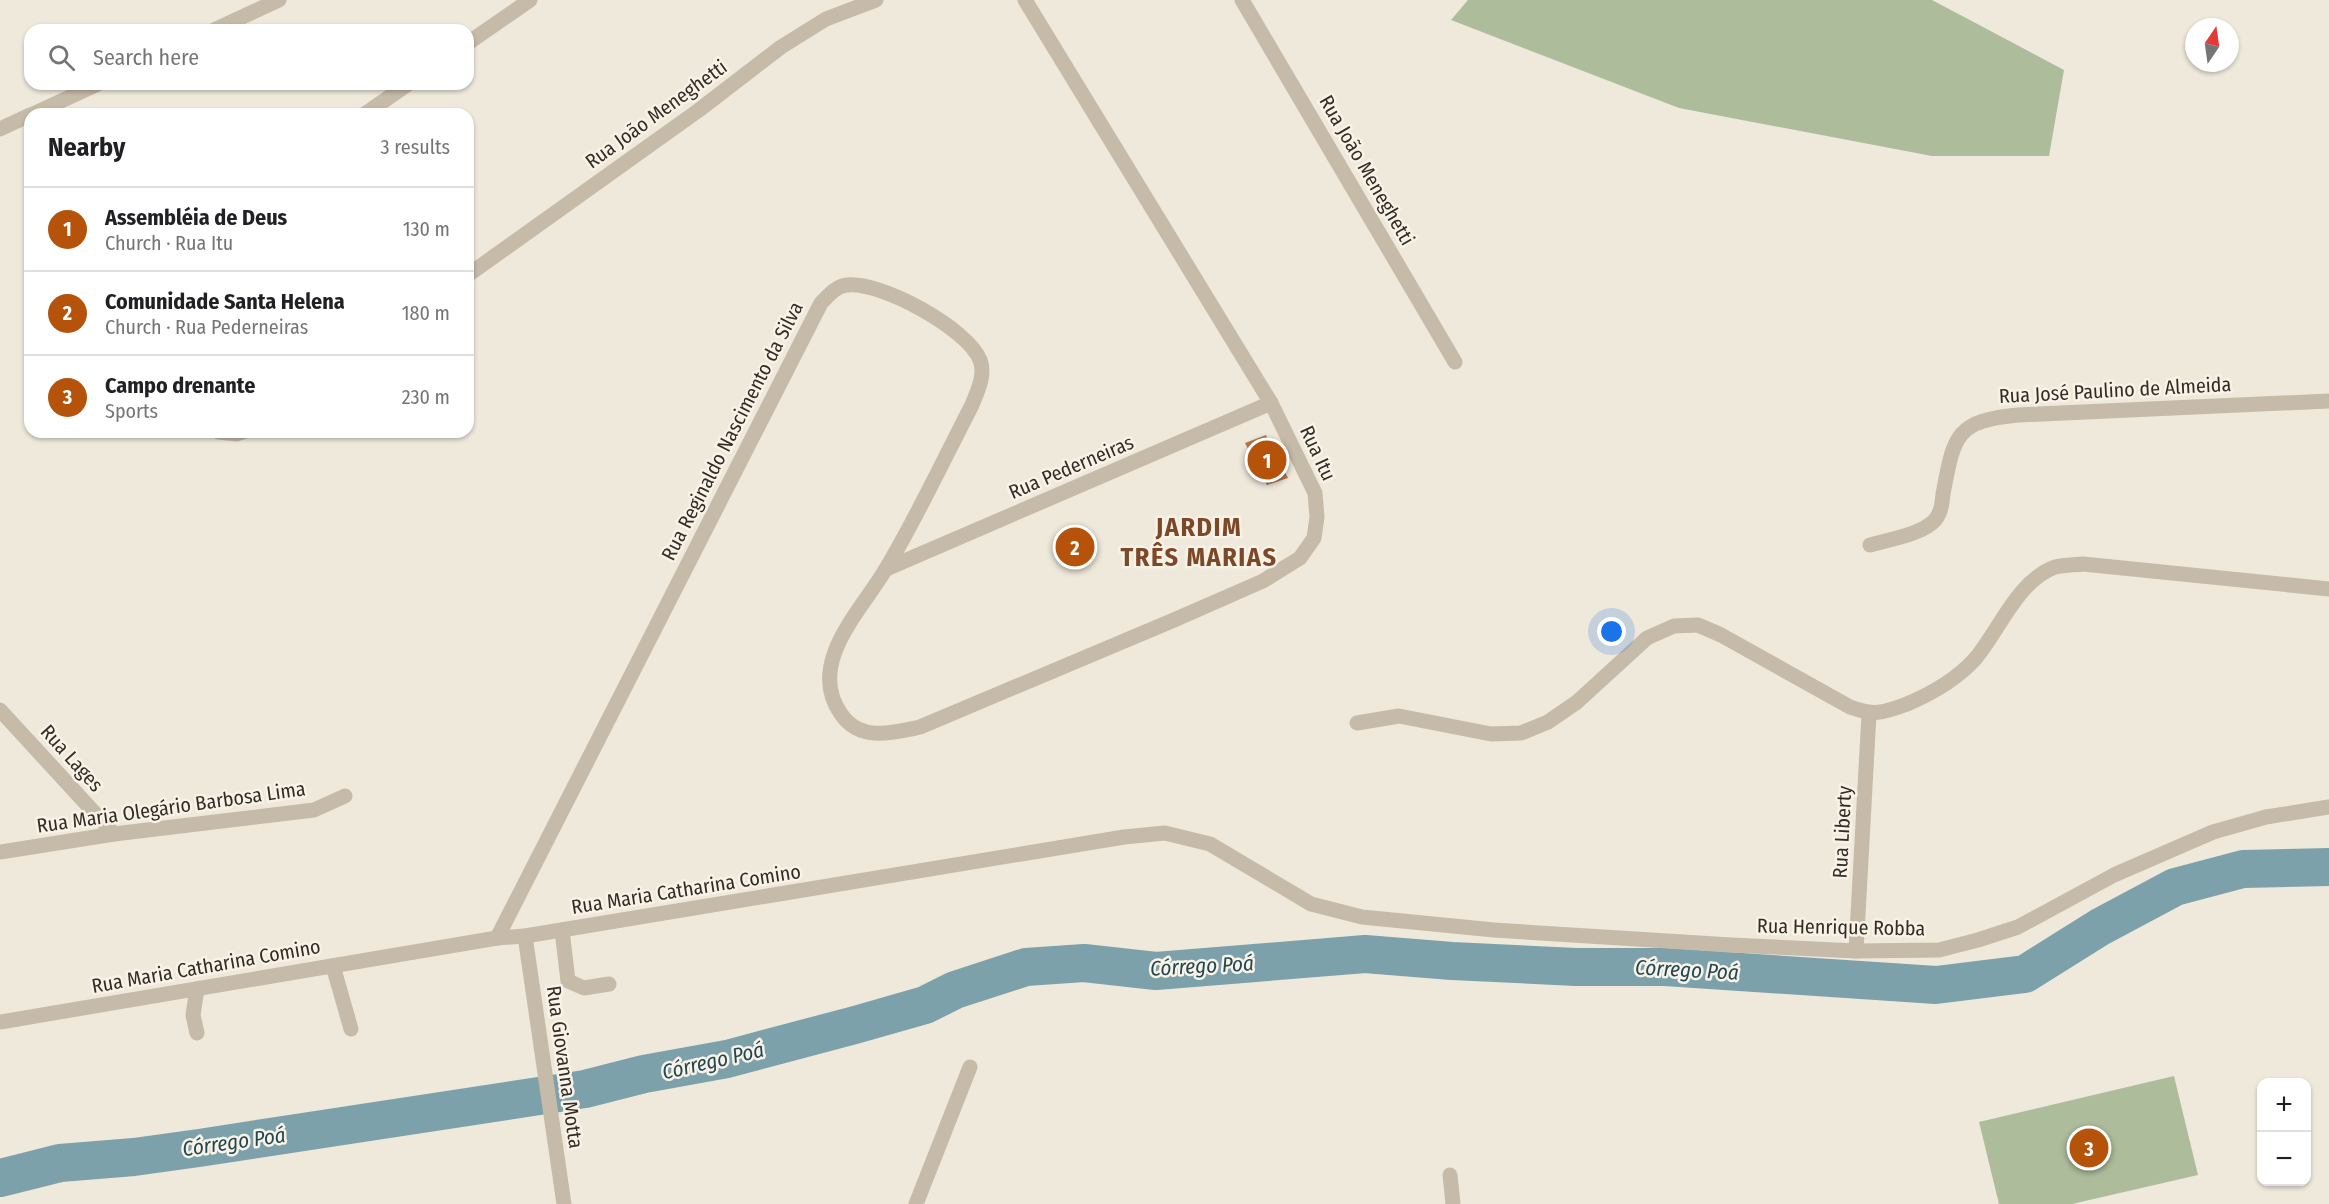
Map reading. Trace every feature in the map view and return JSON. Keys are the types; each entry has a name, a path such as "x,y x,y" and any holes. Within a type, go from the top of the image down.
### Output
{"street":[{"path":"227,24 279,0"},
{"path":"474,39 530,0"},
{"name":"Rua João Meneghetti","path":"474,271 699,110 781,47 826,20 876,0"},
{"name":"Rua Itu","path":"829,680 832,701 844,719 863,731 884,734 920,727 1263,580 1300,558 1314,538 1317,517 1315,493 1271,403 1025,0"},
{"name":"Rua João Meneghetti","path":"1242,0 1455,362"},
{"path":"46,108 85,90"},
{"path":"374,108 399,90"},
{"path":"0,129 24,118"},
{"name":"Rua Reginaldo Nascimento da Silva","path":"497,938 821,303 834,290 846,285 864,286 921,307 971,344 981,362 981,381 972,405 886,569 849,621 836,647 829,680"},
{"name":"Rua José Paulino de Almeida","path":"1870,546 1924,529 1934,522 1940,513 1951,453 1958,437 1971,425 1990,418 2018,414 2329,401"},
{"name":"Rua Pederneiras","path":"886,569 1271,403"},
{"path":"1357,723 1399,716 1491,734 1521,733 1548,722 1577,702 1647,638 1674,626 1698,625 1721,635 1850,707 1869,714 1884,712 1929,695 1953,680 1975,658 2008,610 2034,580 2055,567 2083,564 2329,589"},
{"name":"Rua Lages","path":"0,710 114,834"},
{"name":"Rua Liberty","path":"1856,951 1869,714"},
{"name":"Rua Maria Olegário Barbosa Lima","path":"0,852 114,834 314,810 345,796"},
{"name":"Rua Henrique Robba","path":"1362,916 1494,930 1856,951 1939,950 2018,927 2114,875 2213,832 2266,817 2329,807"},
{"name":"Rua Maria Catharina Comino","path":"0,1022 497,938 525,936 1124,837 1165,833 1210,844 1311,904 1362,916"},
{"path":"562,930 568,981 584,988 609,984"},
{"name":"Rua Giovanna Motta","path":"525,936 564,1204"},
{"path":"333,966 351,1029"},
{"path":"197,989 193,1015 197,1033"},
{"path":"916,1204 970,1067"},
{"path":"1450,1175 1453,1204"}],"green space":[{"path":"1468,0 1932,0 2064,70 2049,156 1932,156 1679,108 1451,20"},
{"path":"2174,1076 2198,1175 2072,1204 1999,1204 1979,1122"}],"building":[{"path":"1266,435 1288,478 1267,485 1245,443"},
{"path":"1069,527 1074,532 1084,557 1075,561 1066,536"}],"waterway":[{"name":"Córrego Poá","path":"0,1178 60,1163 134,1157 199,1148 585,1089 644,1074 727,1059 855,1025 925,1005 955,990 1026,967 1084,963 1156,971 1365,954 1576,967 1665,967 1936,985 2025,974 2100,927 2175,887 2243,869 2329,867"}],"place":[{"name":"Assembléia de Deus","path":"1267,460"},
{"name":"Comunidade Santa Helena","path":"1075,547"},
{"name":"Campo drenante","path":"2089,1148"}],"district":[{"name":"JARDIM TRÊS MARIAS","path":"1199,542"}]}
